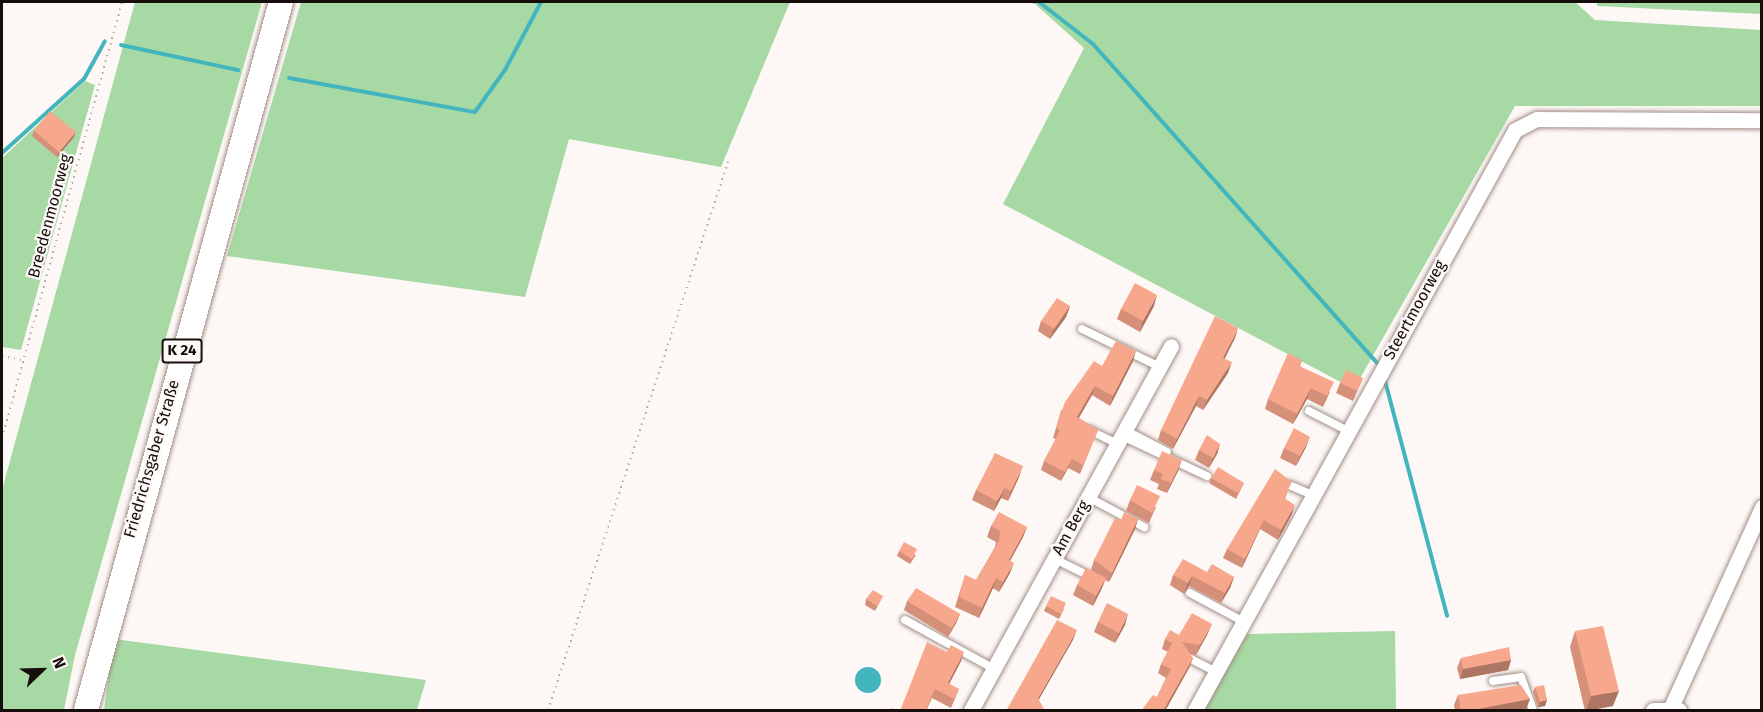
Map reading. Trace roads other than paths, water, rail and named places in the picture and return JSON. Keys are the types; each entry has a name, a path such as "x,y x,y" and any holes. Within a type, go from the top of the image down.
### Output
{"main road":[{"name":"Friedrichsgaber Straße","path":"86,711 281,2"}],"street":[{"name":"Steertmoorweg","path":"1195,711 1348,431 1524,121 1761,120"},
{"name":"Am Berg","path":"972,711 1171,346"},
{"path":"1653,711 1676,709 1761,507"}],"lane":[{"path":"1082,329 1160,367"},
{"path":"1309,411 1348,431"},
{"path":"1079,425 1167,452"},
{"path":"1122,437 1207,476"},
{"path":"1289,485 1313,495"},
{"path":"1088,498 1144,527"},
{"path":"1055,559 1103,582"},
{"path":"1190,593 1244,622"},
{"path":"905,620 994,669"},
{"path":"1184,655 1216,672"},
{"path":"1493,681 1521,677 1533,711"}],"water":[{"path":"868,667 877,671 881,680 877,689 868,693 859,689 855,680 859,671"}],"waterway":[{"path":"289,78 475,112 505,70 541,2"},
{"path":"1039,2 1093,44 1377,363"},
{"path":"2,153 84,79 105,41"},
{"path":"121,45 238,70"},
{"path":"1384,377 1447,616"}]}
